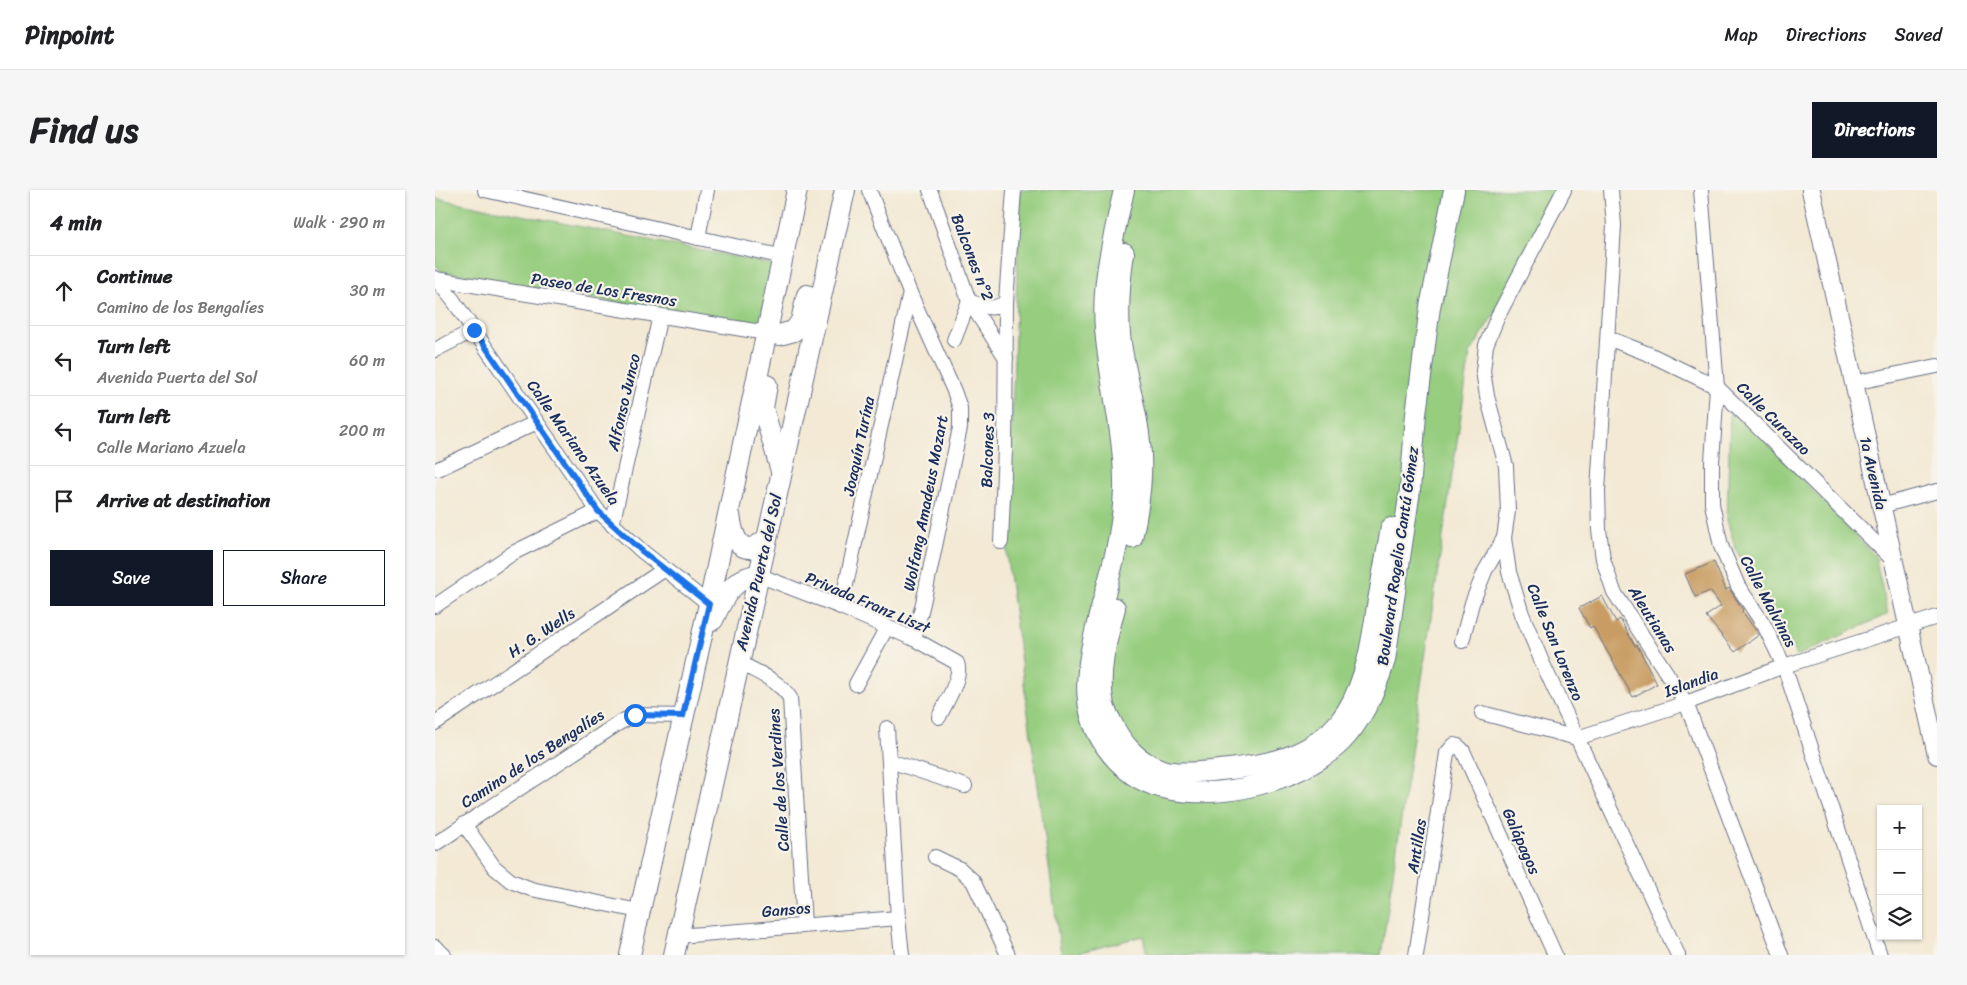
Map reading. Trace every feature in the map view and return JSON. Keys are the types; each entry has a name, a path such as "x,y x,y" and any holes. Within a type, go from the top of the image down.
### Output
{"main road":[{"path":"630,955 743,444 773,334 793,274 792,268 784,257 797,190"},
{"name":"Boulevard Rogelio Cantú Gómez","path":"1124,190 1114,235 1105,294 1105,327 1125,474 1124,512 1089,651 1086,682 1089,710 1101,741 1117,761 1136,778 1158,787 1195,792 1242,789 1288,776 1323,758 1343,742 1362,717 1377,686 1385,660 1410,490 1416,414 1430,307 1454,190"},
{"name":"Boulevard Rogelio Cantú Gómez","path":"1138,190 1124,255 1119,295 1120,334 1140,443 1141,481 1138,513 1109,633 1102,680 1104,706 1115,731 1129,750 1143,762 1164,771 1194,772 1276,762 1308,749 1332,731 1348,710 1369,657 1398,485 1417,305 1442,190"},
{"name":"Avenida Puerta del Sol","path":"676,946 781,473 840,196"},
{"path":"773,334 788,334 797,327 801,321 808,293 815,278 826,267"},
{"path":"773,334 764,398 764,414 781,473"},
{"path":"743,444 758,436 771,439"},
{"path":"729,508 733,533 743,547 751,548 758,546 766,539"},
{"path":"698,650 723,598 741,580 758,575"}],"street":[{"path":"485,190 784,257"},
{"path":"698,238 707,190"},
{"name":"Wolfang Amadeus Mozart","path":"869,190 910,293 960,408 960,428 923,603 913,639"},
{"name":"Balcones n°2","path":"930,190 969,301 1006,358"},
{"name":"Balcones 3","path":"1001,542 1006,302 1014,190"},
{"name":"Calle San Lorenzo","path":"1563,190 1498,316 1486,345 1483,371 1487,396 1506,466 1508,511 1503,538 1509,572 1522,614 1577,738 1678,955"},
{"name":"Aleutianas","path":"1611,190 1614,225 1598,491 1599,530 1603,559 1614,592 1686,703 1781,955"},
{"name":"Calle Malvinas","path":"1701,190 1717,387 1712,462 1712,504 1721,546 1739,586 1764,625 1784,666 1880,955"},
{"name":"1a Avenida","path":"1811,190 1937,755"},
{"name":"Paseo de Los Fresnos","path":"435,279 773,334"},
{"name":"Calle Mariano Azuela","path":"435,279 474,330 598,511 665,570 709,604"},
{"name":"Joaquín Turína","path":"841,607 910,293"},
{"path":"955,340 969,301 991,308 998,308 1006,302"},
{"name":"Alfonso Junco","path":"613,525 660,316"},
{"path":"435,350 474,330"},
{"name":"Calle Curazao","path":"1608,338 1651,355 1717,387 1892,559"},
{"path":"1853,383 1937,366"},
{"path":"437,469 537,422"},
{"path":"1881,506 1937,491"},
{"path":"435,606 513,553 598,511"},
{"path":"1462,641 1472,603 1485,571 1503,538"},
{"name":"H. G. Wells","path":"435,723 665,570"},
{"name":"Privada Franz Liszt","path":"758,575 887,627 957,663 960,668 959,676 939,717"},
{"name":"Islandia","path":"1577,738 1686,703 1784,666 1937,617"},
{"path":"856,684 887,627"},
{"name":"Calle de los Verdines","path":"738,662 775,682 786,690 790,698 804,925"},
{"path":"1482,713 1577,738"},
{"name":"Camino de los Bengalíes","path":"435,844 619,723 635,715 683,716"},
{"path":"887,728 898,918 903,953"},
{"name":"Antillas","path":"1416,955 1447,753 1454,745"},
{"name":"Galápagos","path":"1454,745 1463,751 1555,955"},
{"path":"890,760 965,786"},
{"path":"464,824 495,867 511,881 531,889 639,911"},
{"path":"935,858 960,868 973,881 1008,955"},
{"name":"Gansos","path":"676,946 804,925 898,918"},
{"path":"1419,937 1428,955"},
{"path":"435,947 445,955"}],"green space":[{"path":"1020,190 1568,190 1470,354 1381,955 1147,955 1143,936 1070,955 1061,955 1007,559"},
{"path":"435,198 776,265 761,329 441,271 435,264"},
{"path":"1730,411 1748,423 1875,556 1888,614 1797,656 1736,550 1727,520"}],"building":[{"path":"1714,562 1726,590 1729,588 1759,635 1735,652 1706,616 1721,606 1710,591 1695,597 1685,574"},
{"path":"1602,596 1616,622 1620,619 1635,646 1637,645 1657,684 1633,697 1593,626 1590,628 1579,608"}],"route":[{"path":"474,330 598,511 643,552 709,604 683,716 635,715"}]}
